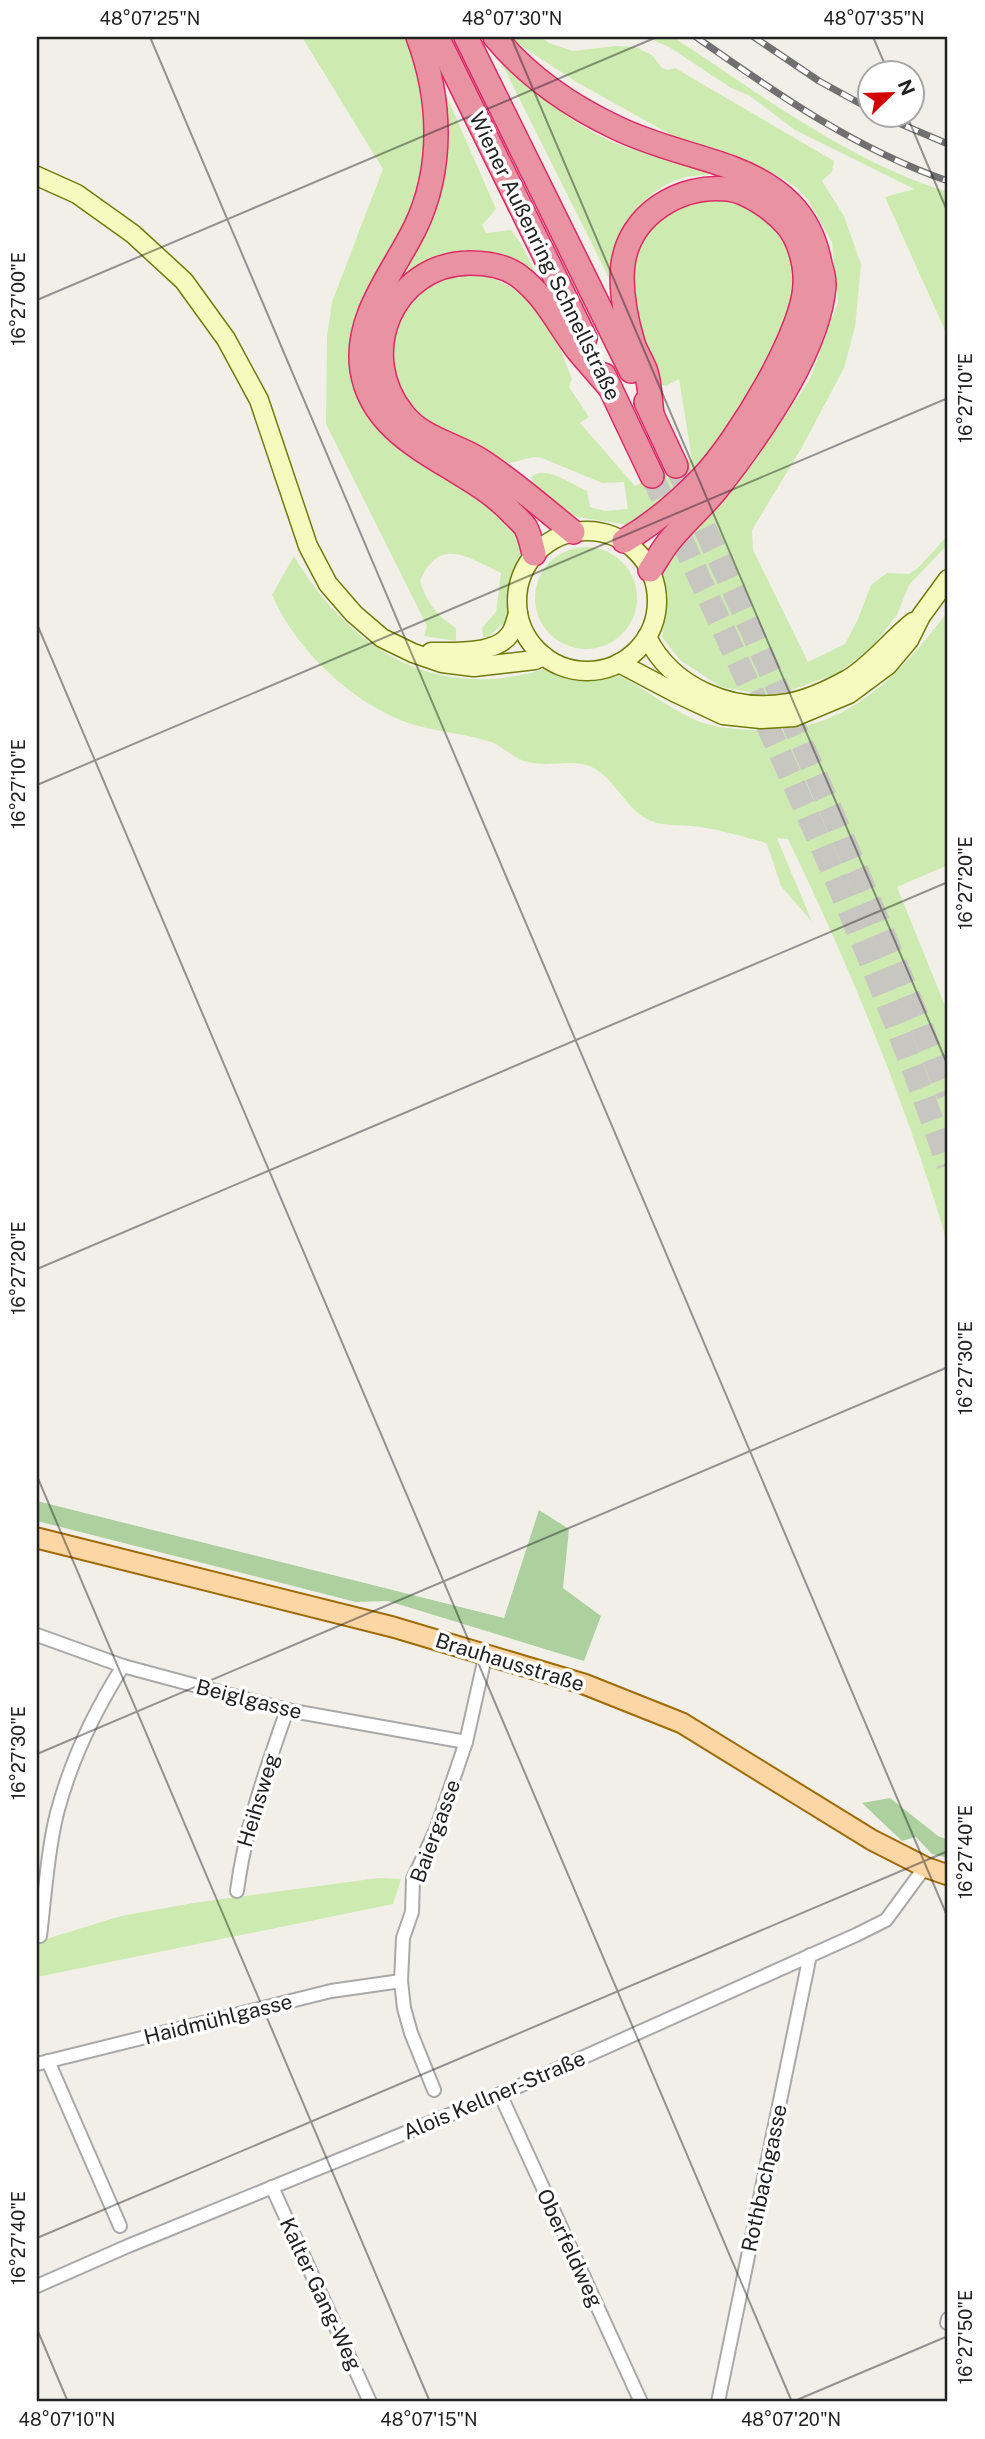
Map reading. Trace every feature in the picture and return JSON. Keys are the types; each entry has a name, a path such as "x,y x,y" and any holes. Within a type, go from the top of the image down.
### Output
{"highway":[{"path":"418,37 435,102 436,150 429,190 415,227 373,302 364,337 362,370 372,400 390,425 415,447 469,477 499,499 526,528 534,554"},
{"name":"Wiener Außenring Schnellstraße","path":"437,37 652,476"},
{"name":"Wiener Außenring Schnellstraße","path":"466,37 676,466"},
{"path":"495,37 506,51 541,81 613,126 667,149 734,169 775,189 802,215 817,247 824,283 817,321 790,382 760,430 723,480 668,542 650,570"},
{"path":"624,541 653,524 704,477 747,418 770,379 799,315 806,284 801,253 787,225 763,203 730,189 695,190 647,214 636,228 627,247 623,281 634,344 647,373 652,414"},
{"path":"572,532 477,458 424,433 403,415 389,391 381,366 384,328 397,300 420,278 432,271 458,263 489,263 514,273 538,293 578,350 610,388"}],"main road":[{"path":"37,176 77,194 133,234 184,281 226,339 259,400 308,546 328,584 354,614 382,638 442,663 474,667 535,660 544,656"},
{"path":"591,530 624,541 638,553 650,570 655,587 657,606 647,637 634,653 619,663 600,670 580,671 561,666 544,656 530,642 518,614 518,584 525,567 534,554 552,539 572,532 591,530"},
{"path":"619,663 723,715 761,719 794,717 849,694 888,665 909,640 921,616 948,579"},
{"path":"413,653 478,652 505,640 511,633 518,614"},
{"path":"647,637 655,655 672,673 695,688 740,703 769,705 802,699 850,677 878,656 899,633 921,616"},
{"name":"Brauhausstraße","path":"37,1538 393,1627 584,1684 682,1723 873,1840 925,1867 948,1875"}],"street":[{"name":"Beiglgasse","path":"37,1636 123,1666 287,1710 466,1742"},
{"name":"Baiergasse","path":"434,2090 411,2034 404,2008 401,1981 403,1938 412,1912 413,1879 436,1830 466,1742 486,1653"},
{"path":"40,1936 57,1816 71,1768 97,1707 123,1666"},
{"name":"Heihsweg","path":"237,1891 242,1852 252,1810 287,1710"},
{"name":"Alois Kellner-Straße","path":"37,2286 500,2094 886,1920 925,1867"},
{"name":"Rothbachgasse","path":"718,2402 810,1955"},
{"name":"Haidmühlgasse","path":"42,2063 331,1991 401,1981"},
{"path":"42,2063 120,2226"},
{"name":"Oberfeldweg","path":"500,2094 641,2402"},
{"name":"Kalter Gang-Weg","path":"272,2187 370,2402"}],"green space":[{"path":"302,37 411,37 424,81 427,173 357,355 510,518 522,541 510,586 505,622 488,637 483,637 482,628 496,612 501,573 456,554 436,558 420,581 434,608 456,628 456,641 424,636 427,626 326,424 327,337 332,302 383,169"},
{"path":"508,37 541,37 549,43 573,51 615,46 635,47 652,55 662,68 675,68 834,161 832,172 822,181 844,216 861,264 855,327 844,368 801,449 752,530 753,550 808,662 845,644 871,585 887,573 909,574 919,567 948,535 948,544 909,585 897,615 871,648 836,674 786,692 761,694 721,687 680,660 662,637 668,594 662,569 674,548 755,461 810,379 838,302 832,242 808,200 782,178 750,162 675,137 578,83"},
{"path":"646,37 673,37 772,103 840,144 911,179 948,192 948,337 885,197 914,189 795,130 750,96 731,88 669,47"},
{"path":"500,60 546,100 597,135 635,150 703,169 709,174 667,184 640,205 626,223 617,242 613,286"},
{"path":"446,95 496,209 482,225 486,233 511,230 539,279 508,257 478,251 442,255 400,279 397,278 426,230 438,200 444,161"},
{"path":"690,197 752,202 793,247 796,294 763,376 701,466 643,519 628,525 577,517 563,510 536,487 531,477 543,473 566,480 587,491 590,507 605,511 628,509 624,482 602,483 542,458 534,457 510,463 430,423 401,393 393,369 392,345 399,321 412,297 421,289 447,277 479,275 509,286 535,307 546,320 572,379 569,387 589,417 580,423 635,486 692,459 679,379 666,386 661,385 640,329 632,292 631,261 649,225"},
{"path":"586,547 605,551 622,562 633,579 637,598 633,617 622,634 605,645 586,649 567,645 550,634 539,617 535,598 539,579 550,562 567,551"},
{"path":"294,556 327,603 347,623 391,656 416,668 443,676 479,679 506,678 541,670 579,678 614,673 693,719 736,729 784,730 813,724 840,713 888,680 948,611 948,865 897,887 948,1013 948,1245 915,1141 856,988 788,839 777,838 812,922 781,886 767,844 763,842 709,828 651,821 637,812 603,774 586,765 542,764 523,760 491,742 408,723 366,702 346,688 311,654 295,635 272,595"},
{"path":"37,1501 504,1618 539,1510 569,1529 563,1588 601,1616 584,1661 388,1601 356,1602 37,1521"},
{"path":"890,1798 938,1836 948,1840 948,1858 932,1854 916,1837 902,1841 862,1803"},
{"path":"378,1878 401,1879 393,1904 37,1977 37,1936 46,1939 121,1916 193,1903"}],"tunnel":[{"path":"676,466 817,778 948,1095"},
{"path":"652,476 846,903 916,1077 948,1165"}],"railway":[{"path":"696,37 786,99 848,136 948,181"},
{"path":"754,37 819,81 856,101"},
{"path":"915,130 948,144"}]}
